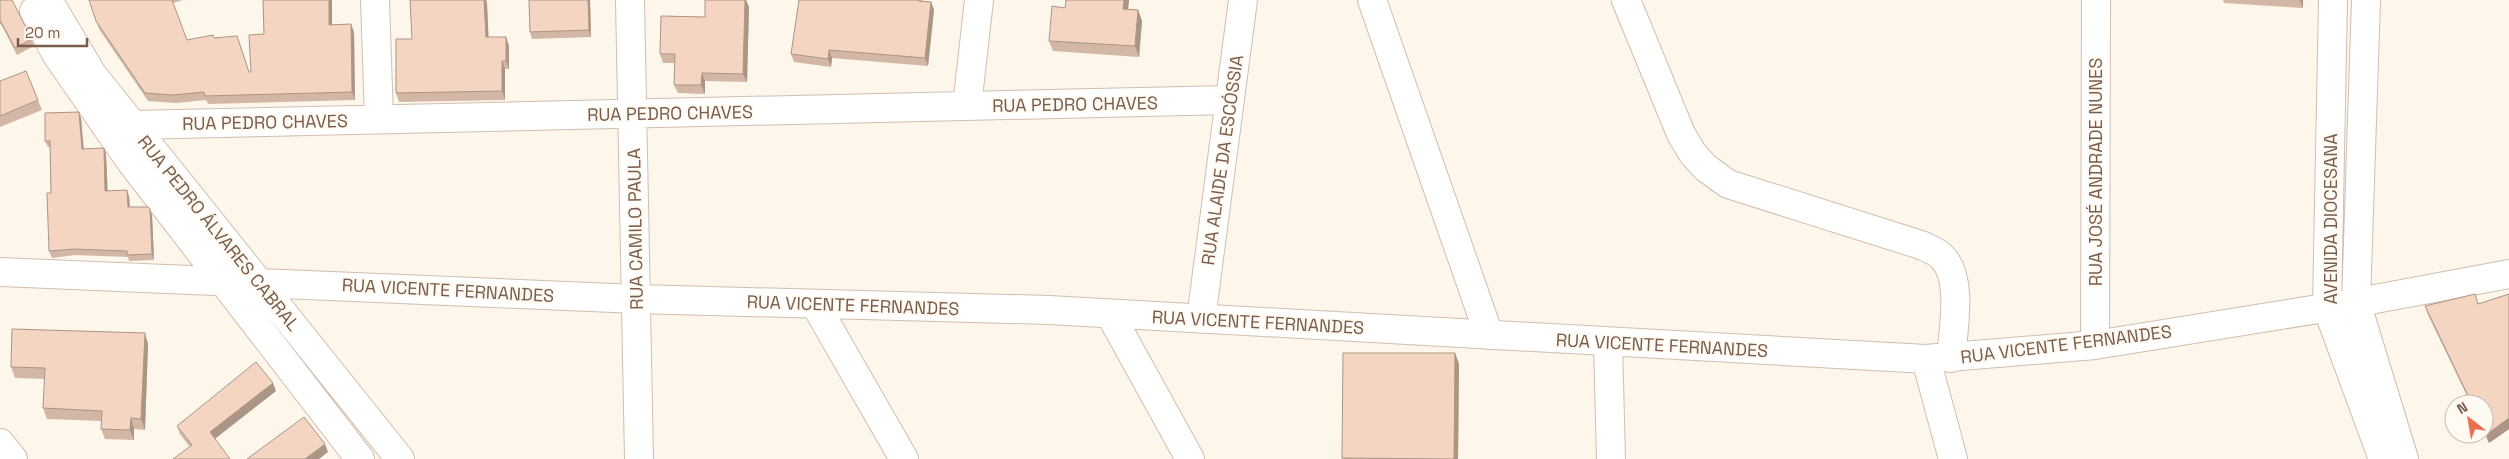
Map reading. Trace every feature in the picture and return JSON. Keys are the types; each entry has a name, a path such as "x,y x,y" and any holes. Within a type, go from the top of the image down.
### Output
{"street":[{"name":"RUA PEDRO ÁLVARES CABRAL","path":"30,0 56,54 259,282 400,459"},
{"name":"RUA PEDRO ÁLVARES CABRAL","path":"48,0 124,131 223,280 355,457"},
{"path":"375,0 380,119"},
{"name":"RUA CAMILO PAULA","path":"630,0 639,459"},
{"path":"967,106 979,0"},
{"name":"RUA ALAIDE DA ESCÓSSIA","path":"1201,319 1243,0"},
{"path":"1372,0 1489,335"},
{"path":"1626,0 1681,134 1693,154 1706,168 1728,184 1920,245 1941,256 1950,266 1955,284 1938,359 1953,459"},
{"name":"RUA JOSÉ ANDRADE NUNES","path":"2095,345 2096,0"},
{"name":"AVENIDA DIOCESANA","path":"2333,0 2327,307 2384,459"},
{"name":"AVENIDA DIOCESANA","path":"2366,0 2356,302 2404,459"},
{"name":"RUA PEDRO CHAVES","path":"124,131 380,119 1230,100"},
{"name":"RUA VICENTE FERNANDES","path":"0,272 637,299 1110,314 1938,359 2095,345 2327,307 2509,274"},
{"path":"816,304 904,459"},
{"path":"1110,314 1190,459"},
{"path":"1608,342 1611,459"},
{"path":"355,457 381,435"},
{"path":"0,443 13,459"}],"building":[{"path":"0,0 12,0 32,39 15,48 0,20"},
{"path":"89,0 172,0 187,40 213,35 214,38 237,36 249,72 251,72 249,35 264,34 263,0 329,0 329,25 351,24 352,92 205,96 204,92 173,95 145,93 96,21"},
{"path":"410,0 484,0 486,37 506,37 506,61 502,61 502,91 396,93 396,39 412,39"},
{"path":"529,0 588,0 589,30 530,32"},
{"path":"705,0 745,0 743,74 702,73 701,85 674,85 675,54 660,54 661,16 705,17"},
{"path":"799,0 919,0 931,2 925,58 829,50 828,59 791,54"},
{"path":"1066,0 1124,0 1123,9 1138,10 1135,46 1049,41 1052,6 1065,8"},
{"path":"26,71 38,100 0,116 0,81"},
{"path":"79,112 82,149 104,148 105,191 127,190 128,207 148,207 150,209 152,254 127,255 127,251 73,249 49,251 47,193 51,193 50,141 45,141 45,113"},
{"path":"2475,294 2478,304 2509,294 2509,418 2494,429 2494,394 2467,394 2425,306"},
{"path":"12,329 145,333 141,419 131,418 130,430 101,429 102,411 43,408 45,368 11,367"},
{"path":"1343,353 1455,353 1454,459 1342,458"},
{"path":"256,362 273,383 210,432 230,459 173,459 192,445 177,426"},
{"path":"304,417 325,444 305,459 247,459"}]}
